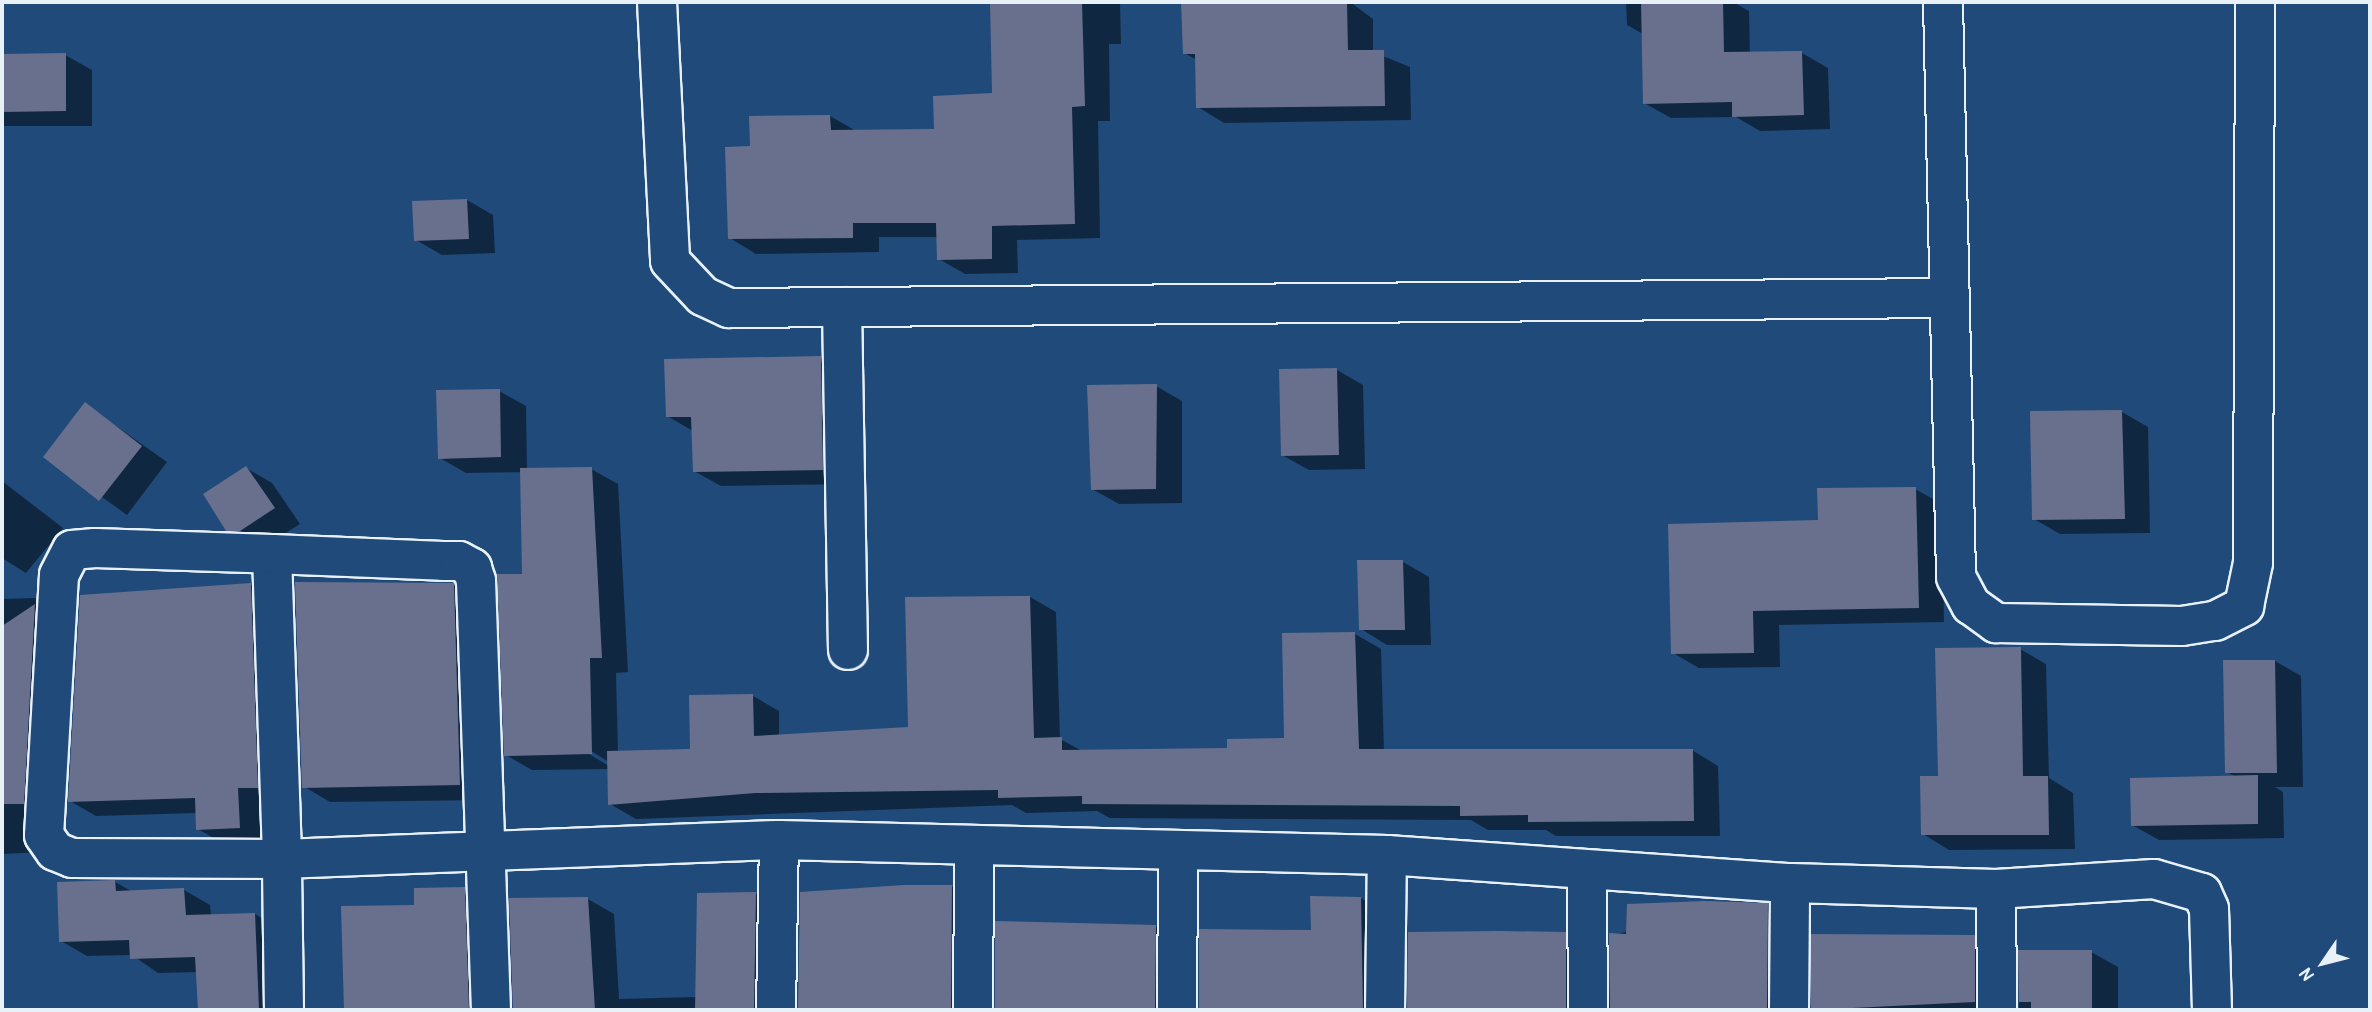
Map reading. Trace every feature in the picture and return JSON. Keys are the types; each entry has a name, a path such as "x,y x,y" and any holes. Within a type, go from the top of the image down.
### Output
{"street":[{"path":"657,2 670,261 704,296 729,308 1948,299"},
{"path":"1943,2 1953,548 1956,577 1971,605 1996,623 2182,626 2215,621 2244,606 2253,563 2255,2"},
{"path":"842,307 848,650"},
{"path":"491,1010 485,854 472,568 459,561 72,550 59,575 44,835 55,851 72,858 282,859 485,854 779,840 974,847 1387,855 1587,873 1996,889 2154,879 2202,893 2214,931 2213,1010"},
{"path":"272,554 284,1010"},
{"path":"776,1010 779,840"},
{"path":"973,1010 974,847"},
{"path":"1177,1010 1178,852"},
{"path":"1385,1010 1387,855"},
{"path":"1587,873 1588,1010"},
{"path":"1789,1010 1790,883"},
{"path":"1996,889 1997,1010"}],"building":[{"path":"990,2 1082,2 1085,106 1072,107 1075,224 992,226 992,259 937,260 936,223 853,223 853,238 728,239 725,147 750,146 749,116 830,115 831,130 934,129 933,96 992,93"},
{"path":"1181,2 1347,2 1348,50 1384,50 1385,106 1196,108 1195,54 1183,54"},
{"path":"1641,2 1723,2 1724,52 1802,51 1804,115 1732,117 1732,102 1643,104"},
{"path":"66,53 66,111 2,112 2,54"},
{"path":"467,199 469,239 414,241 412,201"},
{"path":"821,356 823,470 693,472 691,417 666,417 664,359"},
{"path":"1337,368 1339,455 1281,456 1279,369"},
{"path":"1157,384 1156,489 1091,490 1087,385"},
{"path":"500,389 501,457 438,459 436,390"},
{"path":"85,402 142,446 99,501 43,457"},
{"path":"2122,410 2125,519 2032,520 2030,411"},
{"path":"246,466 275,508 240,531 226,531 203,494"},
{"path":"592,467 602,658 590,658 592,754 504,756 497,574 522,574 520,468"},
{"path":"1916,487 1919,608 1753,611 1754,653 1671,654 1668,524 1818,520 1817,488"},
{"path":"1357,560 1403,560 1405,630 1359,630"},
{"path":"295,582 454,583 460,785 302,788"},
{"path":"251,583 258,788 238,788 240,828 196,830 195,798 68,802 80,595"},
{"path":"1030,596 1034,738 1062,737 1062,750 1227,748 1227,739 1284,738 1282,633 1355,632 1359,749 1693,749 1694,821 1528,822 1528,815 1460,816 1460,806 1082,804 1082,796 998,798 998,790 755,793 608,805 607,751 690,749 689,695 753,694 754,736 908,727 905,597"},
{"path":"35,604 24,804 2,804 2,626"},
{"path":"2021,647 2023,776 2048,776 2049,835 1921,835 1920,776 1938,776 1935,648"},
{"path":"2223,660 2275,660 2277,773 2225,773"},
{"path":"2258,775 2258,824 2131,826 2130,778"},
{"path":"115,880 116,891 184,888 186,915 255,913 259,1010 198,1010 195,957 130,959 129,940 59,942 57,882"},
{"path":"904,885 952,885 951,1010 798,1010 800,892"},
{"path":"465,887 469,1010 344,1010 341,906 414,905 414,888"},
{"path":"756,892 754,1010 695,1010 697,893"},
{"path":"1310,896 1361,897 1363,1010 1199,1010 1199,929 1311,930"},
{"path":"588,897 595,1010 513,1010 509,898"},
{"path":"1705,901 1768,903 1767,1010 1610,1010 1609,933 1626,934 1627,904"},
{"path":"995,921 1156,925 1155,1010 995,1010"},
{"path":"1408,932 1566,932 1566,1010 1407,1010"},
{"path":"1811,934 1975,935 1975,1002 1811,1010"},
{"path":"2018,950 2092,950 2092,1010 2031,1010 2031,1002 2019,1002"}]}
